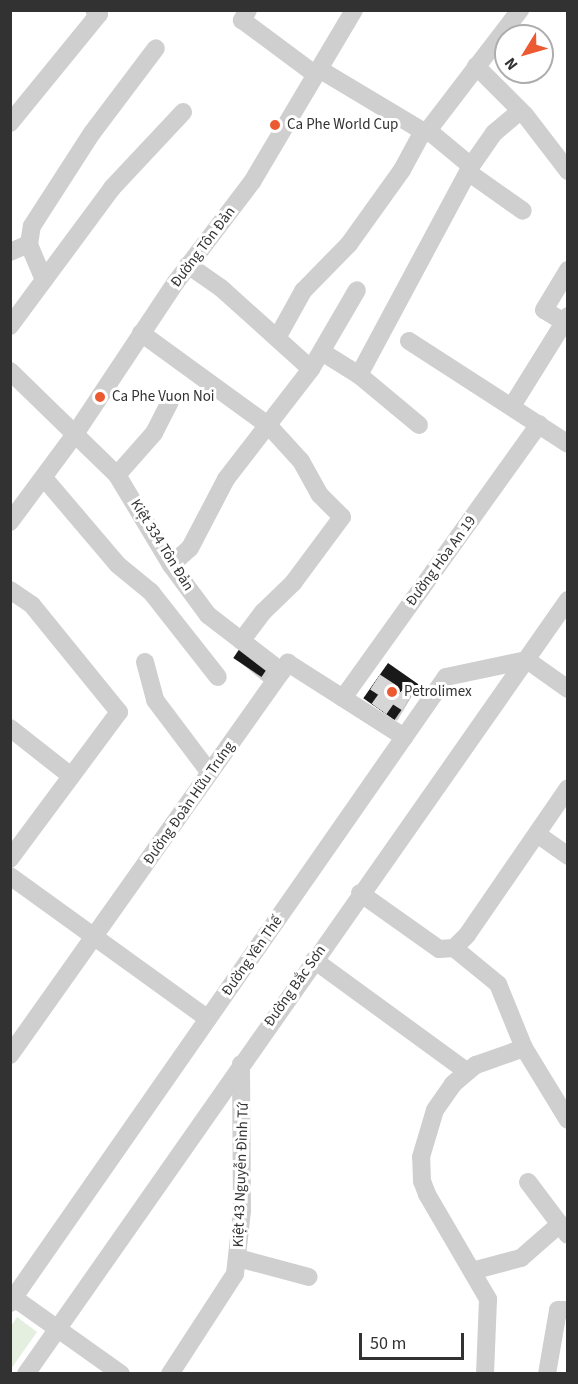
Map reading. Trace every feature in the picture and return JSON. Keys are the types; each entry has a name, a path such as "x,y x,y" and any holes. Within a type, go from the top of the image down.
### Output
{"street":[{"path":"10,123 99,14 94,10"},
{"path":"248,10 242,20 317,72 426,132 523,211"},
{"name":"Đường Tôn Đản","path":"10,522 74,437 141,333 188,266 258,173 354,10"},
{"path":"277,338 303,291 350,244 426,132 520,10"},
{"path":"45,280 29,244 32,226 92,133 156,48"},
{"path":"476,66 520,111 567,171"},
{"path":"358,375 469,169 494,133 520,111"},
{"path":"10,326 112,188 183,112"},
{"path":"10,252 29,244"},
{"path":"188,266 221,288 311,369"},
{"path":"512,406 566,319 537,306 567,270"},
{"path":"171,565 190,548 226,479 311,369 357,290"},
{"path":"141,333 269,426 301,461 320,495 342,517 293,584 263,612 241,641"},
{"path":"409,341 567,444"},
{"path":"322,352 358,375 419,425"},
{"name":"Kiệt 334 Tôn Đản","path":"10,371 74,437 117,475 171,565 208,615 282,672"},
{"path":"117,475 154,433 170,402"},
{"name":"Đường Hòa An 19","path":"343,699 368,677 539,424"},
{"path":"44,478 118,565 152,592 218,677"},
{"path":"10,590 32,605 119,712 10,860"},
{"name":"Đường Bắc Sơn","path":"26,1374 51,1323 242,1064 567,600"},
{"path":"527,660 567,689"},
{"name":"Đường Yên Thế","path":"15,1300 404,737 414,707 446,677 527,660"},
{"path":"145,662 155,700 210,773"},
{"path":"282,672 288,663 343,699 376,713 404,737"},
{"name":"Đường Đoàn Hữu Trưng","path":"10,1055 282,672"},
{"path":"10,728 71,776"},
{"path":"360,893 439,949 454,948 467,935 567,788"},
{"path":"537,834 567,856"},
{"path":"10,876 208,1019"},
{"path":"454,948 495,981 524,1048 567,1120"},
{"path":"314,960 466,1071"},
{"path":"485,1374 488,1299 427,1194 421,1168 429,1125 445,1093 466,1071 524,1048"},
{"name":"Kiệt 43 Nguyễn Đình Tứ","path":"170,1374 229,1287 238,1258 243,1200 242,1064"},
{"path":"472,1271 521,1258 563,1230 528,1182"},
{"path":"238,1258 309,1277"},
{"path":"15,1300 121,1374"},
{"path":"547,1374 558,1310 567,1310"}],"green space":[{"path":"17,1317 37,1332 11,1369 11,1326"}],"building":[{"path":"240,648 268,667 261,677 233,658"},
{"name":"Petrolimex","path":"388,663 419,685 394,720 363,698"}],"tunnel":[{"path":"375,682 407,703"},
{"path":"379,709 391,692"}],"place":[{"name":"Ca Phe World Cup","path":"275,125"},
{"name":"Ca Phe Vuon Noi","path":"100,397"},
{"name":"Petrolimex","path":"392,692"}]}
